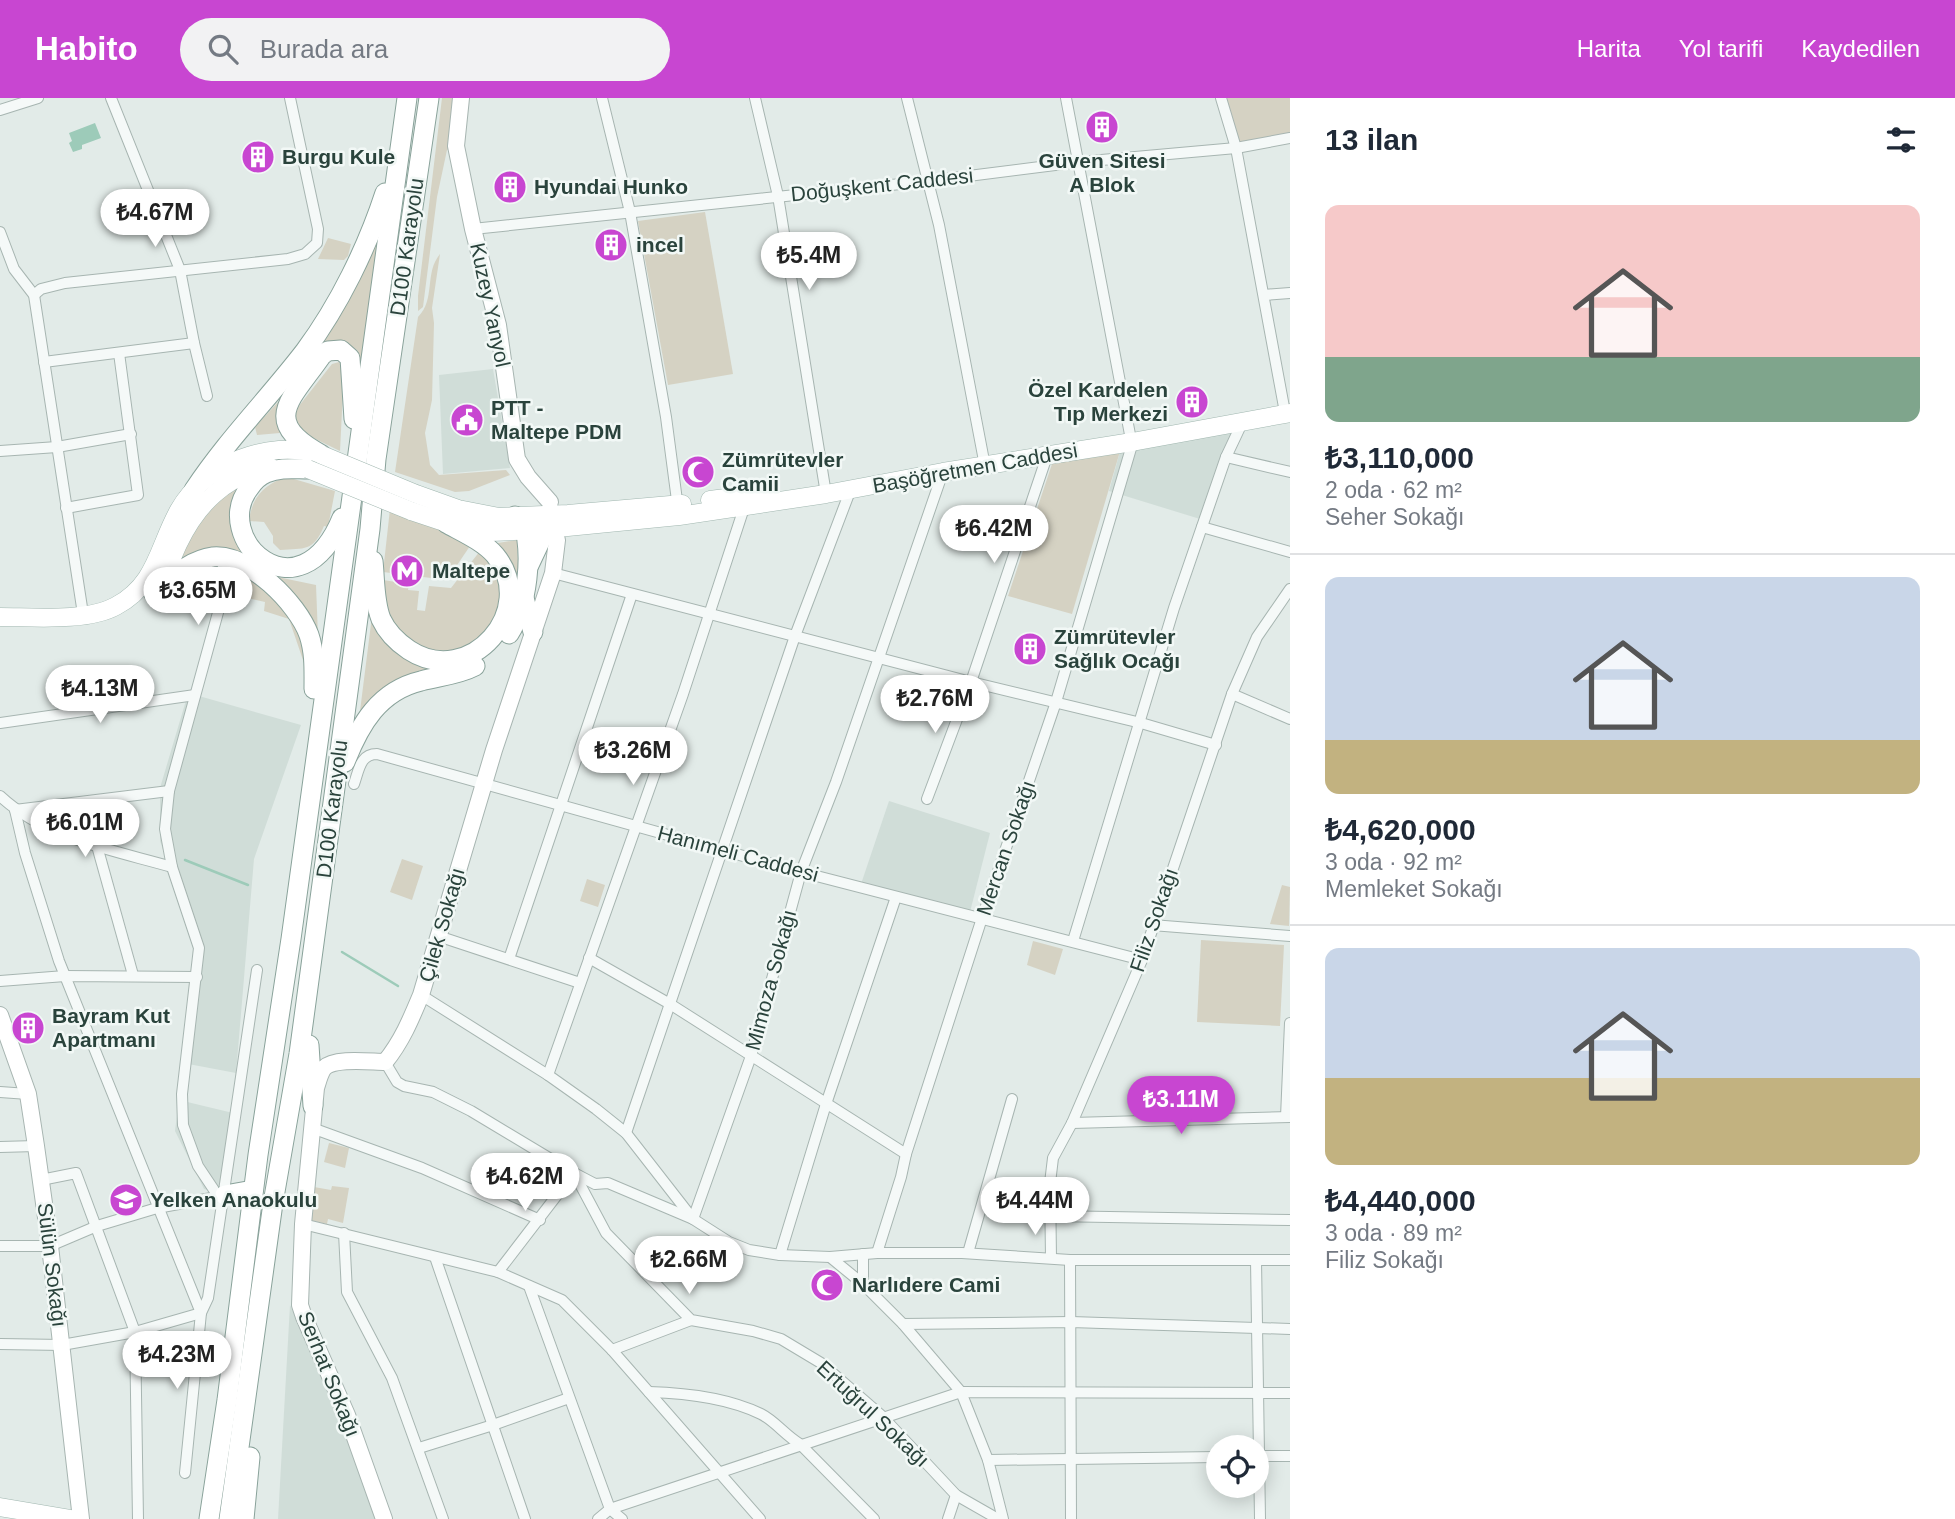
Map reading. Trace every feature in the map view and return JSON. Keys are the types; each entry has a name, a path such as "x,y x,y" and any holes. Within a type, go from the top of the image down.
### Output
{"highway":[{"name":"D100 Karayolu","path":"209,1519 407,98"},
{"name":"D100 Karayolu","path":"229,1519 308,986 344,785 380,433 429,98"},
{"path":"194,490 210,466 294,365 323,325 376,222 400,149"},
{"path":"351,498 331,542 314,559 301,566 288,568 267,562 255,553 244,537 239,522 241,500 264,474 315,462 295,439 286,423 286,412 288,405 328,351 346,352 351,364 356,464"},
{"path":"370,529 377,604 386,628 398,642 415,654 443,662 472,654 489,641 503,622 508,596 504,572 494,554 478,541 446,523"},
{"path":"344,785 353,740 374,709 400,688 467,670 500,647 513,628 523,597 527,569 520,524"},
{"path":"527,569 552,535"},
{"path":"153,592 193,563 208,558 222,558 248,567 293,608 308,632 314,660 315,765"},
{"path":"523,597 533,632"},
{"path":"308,986 313,1106"},
{"path":"221,1196 253,1191"},
{"path":"244,1519 262,1357 265,1264"}],"main road":[{"name":"Kuzey Yanyol","path":"461,98 456,146 473,229 498,325 517,459 528,477 550,502"},
{"name":"Başöğretmen Caddesi","path":"414,502 520,524 552,535 678,510 744,508 856,484 1288,409"},
{"path":"0,617 83,614 117,606 146,583 175,518 194,490 224,467 254,454 292,450 308,451 315,462"},
{"path":"0,627 45,627 107,621 132,608 153,592 159,583 195,513 220,489 240,477 262,469 315,462 414,502"},
{"name":"Başöğretmen Caddesi","path":"414,502 446,523 480,531 520,524 678,510 825,490"},
{"name":"Çilek Sokağı","path":"385,1062 406,1030 421,995 483,785 553,573 552,535"},
{"name":"Sülün Sokağı","path":"0,1016 27,1094 36,1146 81,1519"},
{"path":"303,1224 313,1106 321,1074 330,1064 345,1061 385,1062"},
{"name":"Serhat Sokağı","path":"303,1224 299,1295 304,1317 348,1415 384,1519"},
{"path":"0,1507 71,1519"}],"street":[{"path":"0,104 17,98"},
{"path":"0,110 38,98"},
{"path":"111,98 180,270 207,396"},
{"path":"34,295 41,289 65,284 288,259 305,254 317,243 318,229 290,98"},
{"path":"602,98 630,212 666,417 678,510"},
{"path":"755,98 778,196 825,490"},
{"path":"907,98 939,225 985,463"},
{"path":"1066,98 1131,438"},
{"path":"1221,98 1236,148 1288,409"},
{"name":"Doğuşkent Caddesi","path":"473,229 929,181 1079,162 1236,148 1290,138"},
{"path":"0,232 14,269 34,295 83,614"},
{"path":"0,271 14,269"},
{"path":"1264,295 1290,293"},
{"path":"44,362 194,343"},
{"path":"66,509 138,495 119,353"},
{"path":"1073,941 1174,608 1226,457 1243,418"},
{"path":"0,451 57,447 131,434"},
{"name":"Mercan Sokağı","path":"877,1253 982,918 1056,702 1121,488 1131,438"},
{"path":"927,799 971,682 1047,452"},
{"path":"1226,457 1290,472"},
{"name":"Mimoza Sokağı","path":"693,1219 751,1056 801,872 836,782 945,468"},
{"path":"626,1133 795,636 856,484"},
{"path":"548,1075 710,614 744,508"},
{"path":"1202,527 1290,552"},
{"path":"221,1196 198,1166 183,1125 183,1094 199,957 197,937 172,867 165,828 169,791 222,598 225,582 222,558"},
{"path":"553,573 971,682 1141,723 1216,745"},
{"name":"Filiz Sokağı","path":"1051,1258 1050,1183 1054,1158 1072,1123 1142,960 1232,694 1257,637 1290,589"},
{"path":"509,960 632,594"},
{"path":"1232,694 1290,719"},
{"path":"0,723 195,695"},
{"name":"Hanımeli Caddesi","path":"344,785 363,758 373,754 801,872 1142,960"},
{"path":"15,810 169,791"},
{"path":"0,796 15,810 44,827 97,846 172,867"},
{"path":"15,810 24,853 65,976 201,1313"},
{"path":"97,846 133,975"},
{"path":"780,1255 826,1104 896,897"},
{"path":"1152,925 1290,936"},
{"path":"438,936 580,983"},
{"path":"589,958 670,1004 906,1154"},
{"path":"185,1473 201,1313 208,1298 221,1196 257,970"},
{"path":"0,981 65,976 197,977"},
{"path":"421,995 548,1075 626,1133 693,1219"},
{"path":"1072,1123 1288,1117 1290,1023"},
{"path":"385,1062 397,1082 404,1086 433,1092 471,1111 595,1184 608,1183 693,1219 729,1242 749,1250 780,1255 830,1257 877,1253 968,1253 1070,1260 1290,1260"},
{"path":"0,1092 27,1094"},
{"path":"968,1253 1012,1100"},
{"path":"312,1128 422,1168 540,1220"},
{"path":"0,1147 36,1146"},
{"path":"41,1180 76,1173 135,1332 138,1519"},
{"path":"498,1272 574,1173"},
{"path":"574,1173 607,1233 691,1320 612,1350"},
{"path":"0,1246 50,1246 97,1226 157,1208 221,1196"},
{"path":"1050,1216 1290,1220"},
{"path":"303,1224 498,1272 562,1300 612,1350 760,1519"},
{"path":"344,1233 347,1292 392,1378 443,1519"},
{"path":"863,1254 863,1284"},
{"path":"435,1257 525,1519"},
{"path":"830,1257 863,1284 903,1324 961,1392 988,1460 1000,1519"},
{"path":"1070,1260 1071,1519"},
{"path":"1256,1260 1258,1435"},
{"path":"529,1286 610,1508 622,1519"},
{"path":"0,1344 62,1345 135,1332 201,1313"},
{"name":"Ertuğrul Sokağı","path":"691,1320 781,1339 821,1363 882,1416 956,1495 1000,1519"},
{"path":"903,1324 1071,1322 1290,1329"},
{"path":"649,1392 675,1393 735,1404 764,1415 789,1438 800,1444 874,1519"},
{"path":"598,1519 610,1508 961,1392 1290,1393"},
{"path":"419,1448 569,1398"},
{"path":"1269,1456 1290,1456"},
{"path":"988,1460 1206,1457"},
{"path":"948,1519 956,1495"},
{"path":"1259,1498 1260,1519"}],"shaded area":[{"path":"442,98 453,98 450,148 447,150 437,197 423,307 418,311 418,296"},
{"path":"1221,98 1290,98 1290,136 1237,148"},
{"path":"95,123 101,138 82,145 82,149 73,152 69,133"},
{"path":"705,212 733,374 668,385 638,221"},
{"path":"383,226 361,362 357,350 339,343 316,353"},
{"path":"328,238 351,244 344,260 318,259"},
{"path":"440,254 432,308 432,400 425,433 430,465 439,475 506,470 510,475 469,491 455,492 395,472 418,317 427,302 432,269"},
{"path":"339,362 344,371 340,451 297,430 295,411 332,364"},
{"path":"493,369 510,468 443,474 439,375"},
{"path":"279,401 277,415 280,433 257,435 255,427"},
{"path":"1232,431 1200,519 1109,491 1121,448"},
{"path":"1121,448 1072,614 1008,596 1053,461"},
{"path":"287,477 335,491 328,527 324,526 316,540 307,547 280,550 273,543 273,536 264,522 249,521 253,505 260,493 272,483"},
{"path":"243,482 255,561 238,551 235,555 203,553 182,557 198,520 210,507"},
{"path":"390,509 472,543 447,580 383,572"},
{"path":"517,540 518,567 515,598 492,544"},
{"path":"480,551 494,570 499,584 500,603 495,620 484,634 470,644 454,650 436,650 418,645 402,634 390,620 384,607 383,580 409,584 408,590 419,591 417,610 425,611 429,586 451,588"},
{"path":"239,569 297,617 310,663 304,663 289,619 264,611 265,602 231,594"},
{"path":"268,575 316,585 318,636"},
{"path":"372,616 437,668 394,682 360,711"},
{"path":"199,696 301,725 254,859 236,1073 183,1063 193,965 193,935 160,841 160,788 187,697"},
{"path":"889,801 990,833 970,912 861,884"},
{"path":"402,859 423,866 412,900 390,892"},
{"path":"587,879 605,885 598,907 580,901"},
{"path":"1282,885 1290,887 1289,926 1270,924"},
{"path":"1201,940 1284,945 1280,1026 1197,1022"},
{"path":"1033,941 1063,949 1055,975 1027,965"},
{"path":"179,1100 233,1113 219,1193 204,1189 175,1131"},
{"path":"329,1143 349,1148 345,1168 324,1162"},
{"path":"332,1186 349,1188 343,1223 328,1219 327,1224 309,1220 314,1187 331,1190"},
{"path":"290,1305 341,1414 378,1519 278,1519"}],"waterway":[{"path":"185,860 248,885"},
{"path":"342,952 398,986"}],"place":[{"name":"Güven Sitesi A Blok","path":"1102,127"},
{"name":"Burgu Kule","path":"258,157"},
{"name":"Hyundai Hunko","path":"510,187"},
{"name":"incel","path":"611,245"},
{"name":"Özel Kardelen Tıp Merkezi","path":"1192,402"},
{"name":"PTT - Maltepe PDM","path":"467,420"},
{"name":"Zümrütevler Camii","path":"698,472"},
{"name":"Maltepe","path":"407,571"},
{"name":"Zümrütevler Sağlık Ocağı","path":"1030,649"},
{"name":"Bayram Kut Apartmanı","path":"28,1028"},
{"name":"Yelken Anaokulu","path":"126,1200"},
{"name":"Narlıdere Cami","path":"827,1285"}]}
